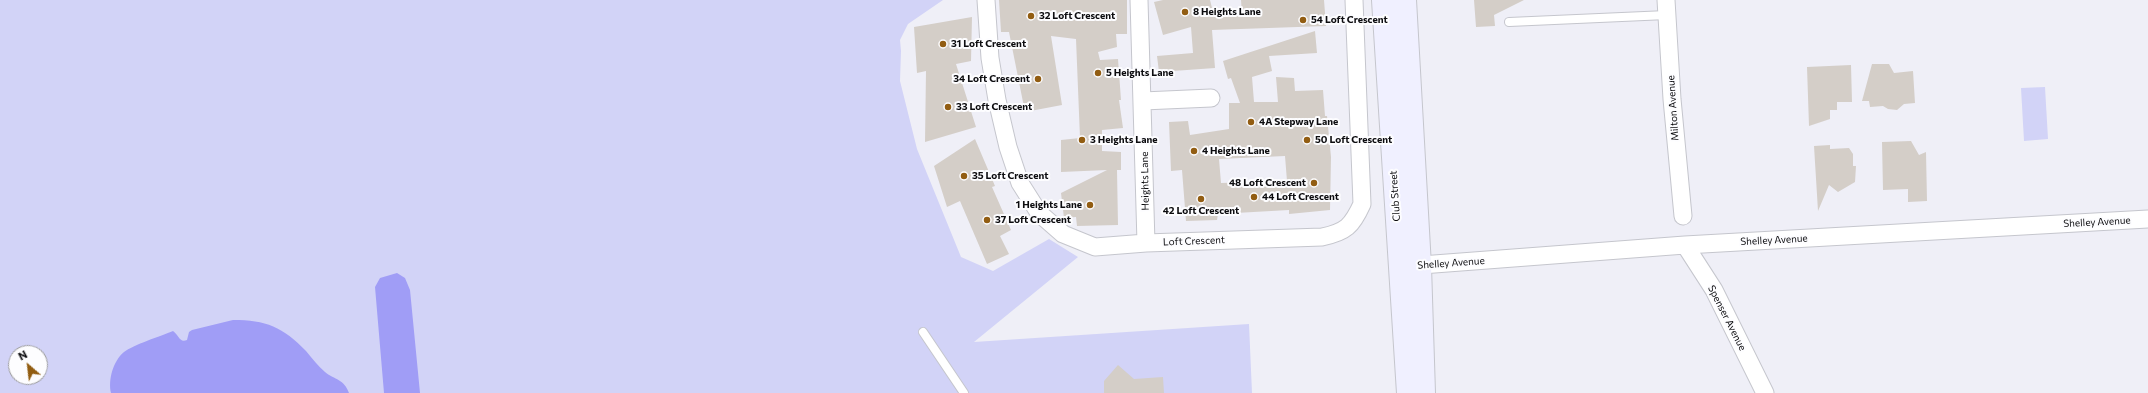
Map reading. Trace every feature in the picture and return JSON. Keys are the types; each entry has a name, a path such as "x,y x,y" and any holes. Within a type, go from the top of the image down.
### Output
{"main road":[{"name":"Club Street","path":"1383,0 1424,393"},
{"name":"Club Street","path":"1405,0 1410,266 1408,393"}],"street":[{"name":"Loft Crescent","path":"986,0 990,58 997,100 1008,147 1020,183 1039,213 1063,234 1095,247 1146,243 1322,237 1339,233 1354,221 1362,204 1354,0"},
{"name":"Heights Lane","path":"1139,0 1146,243"},
{"name":"Milton Avenue","path":"1667,7 1683,216"},
{"path":"1143,100 1211,98"},
{"name":"Shelley Avenue","path":"1410,266 1685,245 2148,219"},
{"name":"Spenser Avenue","path":"1685,245 1714,290 1765,393"}],"lane":[{"path":"1509,22 1667,7"},
{"path":"923,332 964,393"}],"shaded area":[{"path":"0,0 943,0 908,24 900,40 900,81 917,149 961,257 993,271 1049,239 1078,257 974,342 1249,324 1252,393 0,393"},
{"path":"2045,87 2048,139 2024,141 2021,88"},
{"path":"397,273 405,278 410,290 420,393 384,393 375,287 380,278"},
{"path":"233,320 265,323 290,336 306,351 317,365 329,375 342,382 349,393 111,393 110,382 112,371 117,360 128,349 173,331 181,340 184,341 187,340 189,332 192,330"}],"building":[{"path":"999,0 1127,0 1127,34 1116,34 1117,47 1098,52 1100,60 1118,59 1121,100 1119,100 1123,128 1102,130 1102,151 1121,152 1121,170 1117,170 1118,225 1077,226 1076,217 1064,218 1061,193 1107,170 1061,172 1061,140 1080,138 1076,39 1051,36 1062,105 1025,112 1009,32 1001,32"},
{"path":"1163,0 1210,0 1214,16 1242,15 1241,0 1324,0 1326,26 1212,30 1215,68 1159,72 1157,56 1193,53 1191,27 1163,35 1154,2"},
{"path":"1474,0 1524,0 1494,15 1495,26 1476,27"},
{"path":"972,17 971,61 956,64 976,127 925,142 926,71 917,73 914,27"},
{"path":"1315,31 1317,53 1269,56 1272,71 1252,77 1254,102 1278,102 1276,77 1294,78 1295,91 1323,90 1331,157 1330,210 1289,214 1289,210 1218,214 1217,220 1186,221 1182,170 1171,171 1169,122 1188,121 1190,135 1229,129 1229,103 1240,103 1231,78 1228,79 1223,61","holes":["1285,156 1287,181 1221,183 1219,159"]},
{"path":"1872,64 1889,64 1894,73 1913,71 1915,103 1904,104 1897,110 1888,109 1883,106 1870,107 1869,101 1862,101"},
{"path":"1851,65 1852,102 1837,102 1837,110 1830,110 1830,119 1809,126 1807,67"},
{"path":"975,139 995,186 992,187 1011,230 1000,236 1009,254 987,264 960,201 947,207 934,166"},
{"path":"1911,141 1919,155 1926,152 1927,201 1908,202 1908,189 1883,190 1882,142"},
{"path":"1830,145 1830,149 1849,148 1853,154 1853,166 1856,166 1855,182 1838,192 1829,185 1818,211 1814,146"},
{"path":"1118,365 1134,379 1163,377 1164,393 1104,393 1104,381"}],"place":[{"name":"8 Heights Lane","path":"1185,12"},
{"name":"32 Loft Crescent","path":"1031,16"},
{"name":"54 Loft Crescent","path":"1303,20"},
{"name":"31 Loft Crescent","path":"943,44"},
{"name":"5 Heights Lane","path":"1098,73"},
{"name":"34 Loft Crescent","path":"1038,79"},
{"name":"33 Loft Crescent","path":"948,107"},
{"name":"4A Stepway Lane","path":"1251,122"},
{"name":"3 Heights Lane","path":"1082,140"},
{"name":"50 Loft Crescent","path":"1307,140"},
{"name":"4 Heights Lane","path":"1194,151"},
{"name":"35 Loft Crescent","path":"964,176"},
{"name":"48 Loft Crescent","path":"1314,183"},
{"name":"44 Loft Crescent","path":"1254,197"},
{"name":"42 Loft Crescent","path":"1201,199"},
{"name":"1 Heights Lane","path":"1090,205"},
{"name":"37 Loft Crescent","path":"987,220"}]}
